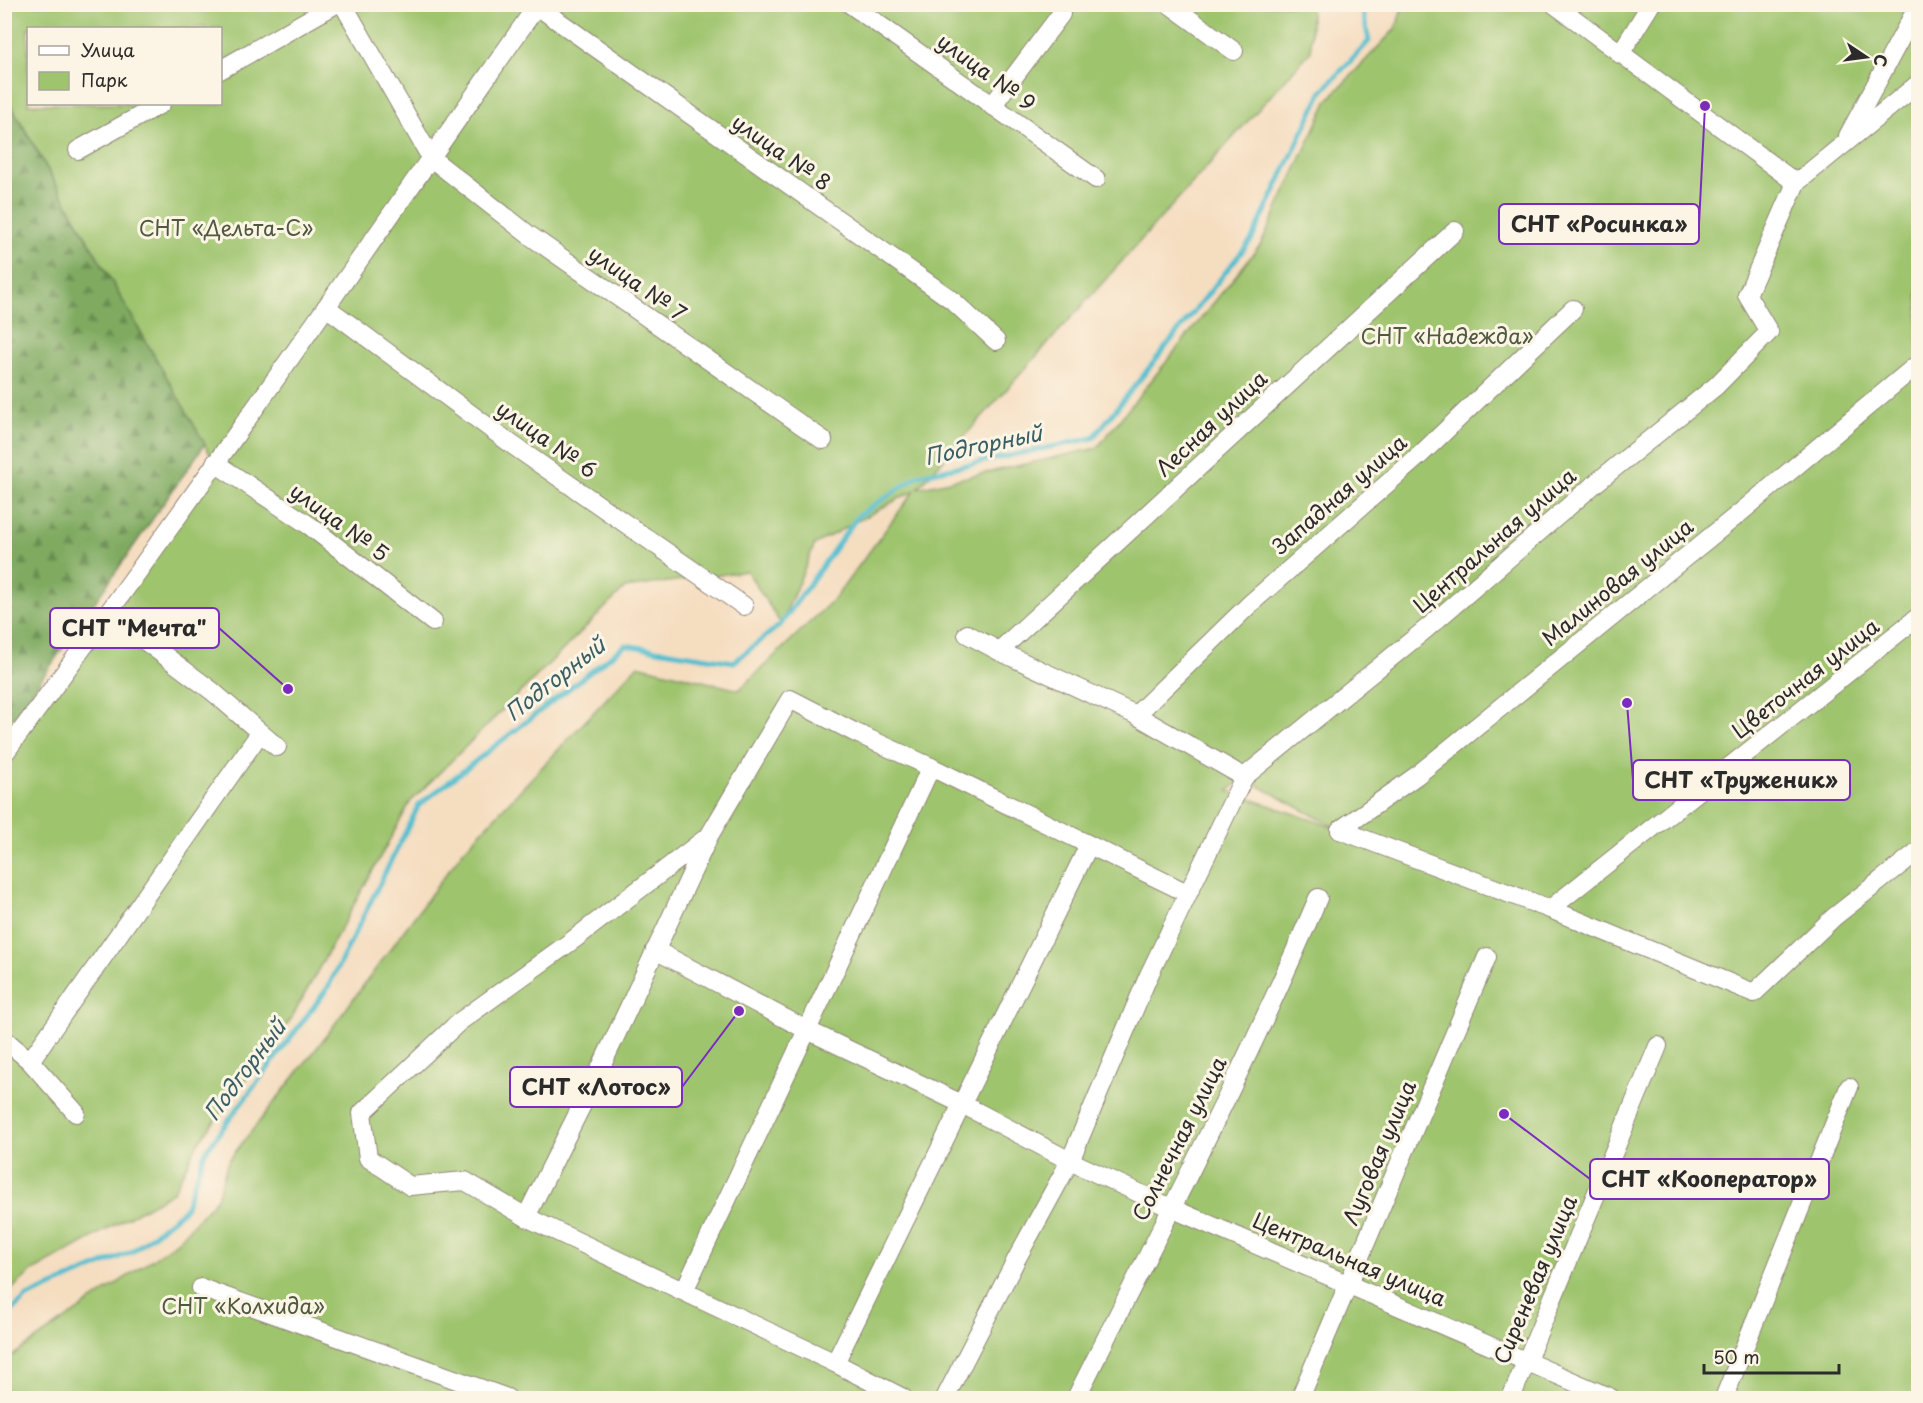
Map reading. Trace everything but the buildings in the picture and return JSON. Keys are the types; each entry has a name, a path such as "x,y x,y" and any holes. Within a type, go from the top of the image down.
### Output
{"street":[{"path":"222,69 336,4"},
{"path":"344,4 430,158"},
{"name":"улица № 9","path":"850,4 1096,179"},
{"path":"1169,4 1234,51"},
{"path":"1554,4 1796,183 1918,84"},
{"path":"1620,54 1651,4"},
{"path":"4,754 109,614 537,5"},
{"name":"улица № 8","path":"537,5 952,300 996,341"},
{"path":"1845,142 1918,6"},
{"path":"992,106 1061,14"},
{"path":"78,150 159,105"},
{"name":"улица № 7","path":"430,158 529,234 823,440"},
{"name":"Центральная улица","path":"1244,777 1426,629 1597,482 1716,386 1769,332 1747,295 1796,183"},
{"name":"Лесная улица","path":"999,651 1455,231"},
{"name":"улица № 6","path":"326,308 514,446 744,606"},
{"name":"Западная улица","path":"1136,715 1251,603 1421,454 1573,309"},
{"name":"Малиновая улица","path":"1550,909 1340,830 1416,776 1741,512 1918,364"},
{"name":"улица № 5","path":"215,463 310,526 433,622"},
{"path":"109,614 212,692 277,747"},
{"name":"Цветочная улица","path":"1550,909 1799,714 1918,617"},
{"path":"945,1398 1070,1161 1148,977 1244,777 1136,715 967,634"},
{"path":"526,1216 591,1088 709,836 790,699 1187,893"},
{"path":"30,1061 260,733"},
{"path":"684,1291 931,767"},
{"path":"709,836 573,940 459,1022 362,1113 368,1158 411,1186 465,1181 526,1216 835,1363 903,1398"},
{"path":"835,1363 1089,845"},
{"path":"1550,909 1754,993 1834,917 1918,851"},
{"name":"Солнечная улица","path":"1076,1398 1249,1053 1284,980 1318,898"},
{"name":"Центральная улица","path":"655,950 807,1030 962,1104 1070,1161 1171,1208 1611,1398"},
{"name":"Луговая улица","path":"1300,1398 1487,957"},
{"path":"4,1039 30,1061 76,1113"},
{"name":"Сиреневая улица","path":"1511,1398 1658,1046"},
{"path":"1724,1398 1849,1087"},
{"path":"201,1288 507,1398"}],"green space":[{"path":"5,5 1311,5 1311,51 918,488 1097,448 1261,244 1328,100 1396,28 1403,5 1918,5 1918,1398 5,1398 5,1361 177,1242 217,1198 228,1161 320,1044 463,851 638,665 739,690 835,598 915,490 815,544 781,624 747,571 625,588 411,801 291,1019 198,1143 173,1192 31,1272 5,1295 4,754 215,463 5,94","holes":["1244,778 1335,828 1228,791"]},
{"path":"4,94 205,444 5,731 4,731"}],"waterway":[{"name":"Подгорный","path":"4,1318 27,1297 133,1251 185,1209 205,1152 327,989 419,805 625,645 734,662 781,624 858,516 919,475 1093,438 1252,239 1322,91 1369,41 1361,4"}],"place":[{"name":"СНТ «Росинка»","path":"1705,106"},
{"name":"СНТ \"Мечта\"","path":"288,689"},
{"name":"СНТ «Труженик»","path":"1627,703"},
{"name":"СНТ «Лотос»","path":"739,1011"},
{"name":"СНТ «Кооператор»","path":"1504,1114"}],"park label":[{"name":"СНТ «Дельта-С»","path":"226,229"},
{"name":"СНТ «Надежда»","path":"1447,337"},
{"name":"СНТ «Колхида»","path":"243,1307"}]}
